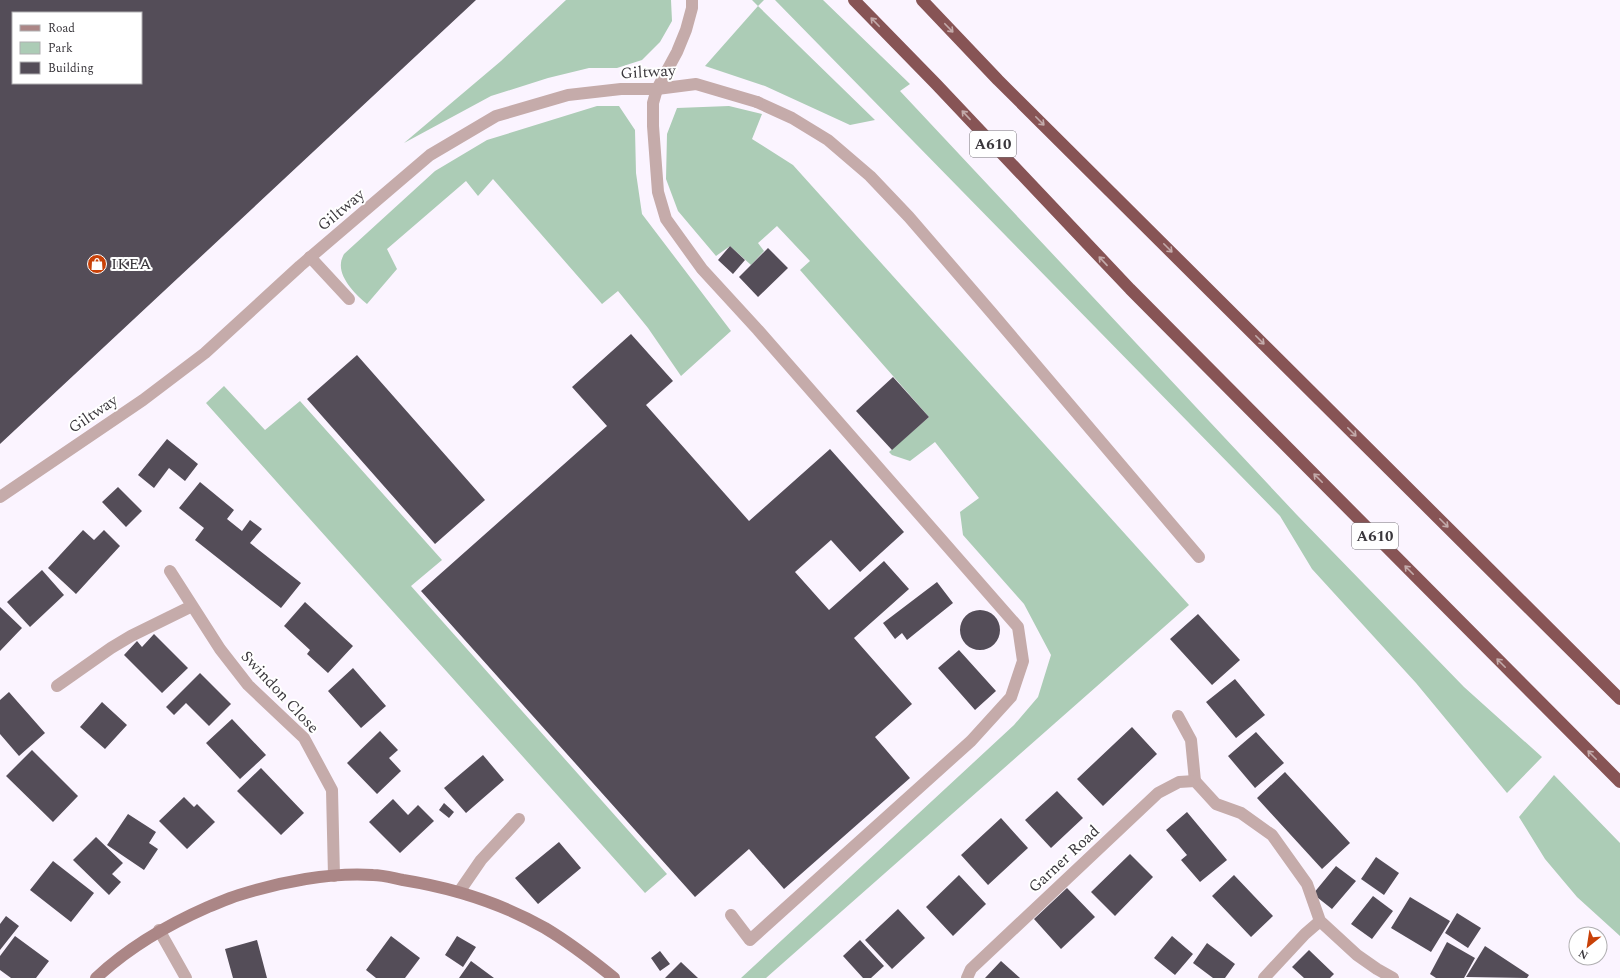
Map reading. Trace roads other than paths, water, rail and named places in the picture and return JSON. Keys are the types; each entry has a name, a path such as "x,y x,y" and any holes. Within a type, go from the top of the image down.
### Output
{"highway":[{"name":"A610","path":"854,0 947,95 1130,289 1620,782"},
{"name":"A610","path":"922,0 998,80 1620,699"}],"street":[{"path":"692,0 692,8 686,30 677,52 657,89 653,103 653,126 658,192 666,219 702,269 758,330 1018,627 1023,661 1011,697 971,741 750,940 731,915"},
{"name":"Giltway","path":"0,497 144,400 205,353 310,257 430,155 496,116 568,95 621,89 657,89 696,84 757,102 792,118 828,140 870,176 909,217 1199,557"},
{"path":"310,257 349,299"},
{"name":"Swindon Close","path":"170,570 220,648 248,685 304,738 332,790 334,876"},
{"path":"57,686 125,640 192,606"},
{"path":"1178,716 1191,740 1195,781 1216,804 1241,813 1272,835 1307,884 1320,921 1357,955 1393,978"},
{"name":"Garner Road","path":"967,978 972,969 1158,793 1179,782 1195,781"},
{"path":"459,892 480,860 519,819"},
{"path":"96,978 124,955 159,930 238,895 288,883 334,876 374,875 418,882 459,892 480,898 506,909 545,928 581,951 614,978"},
{"path":"1264,978 1305,934 1320,921"},
{"path":"159,930 186,978"}],"place":[{"name":"IKEA","path":"97,264"}]}
